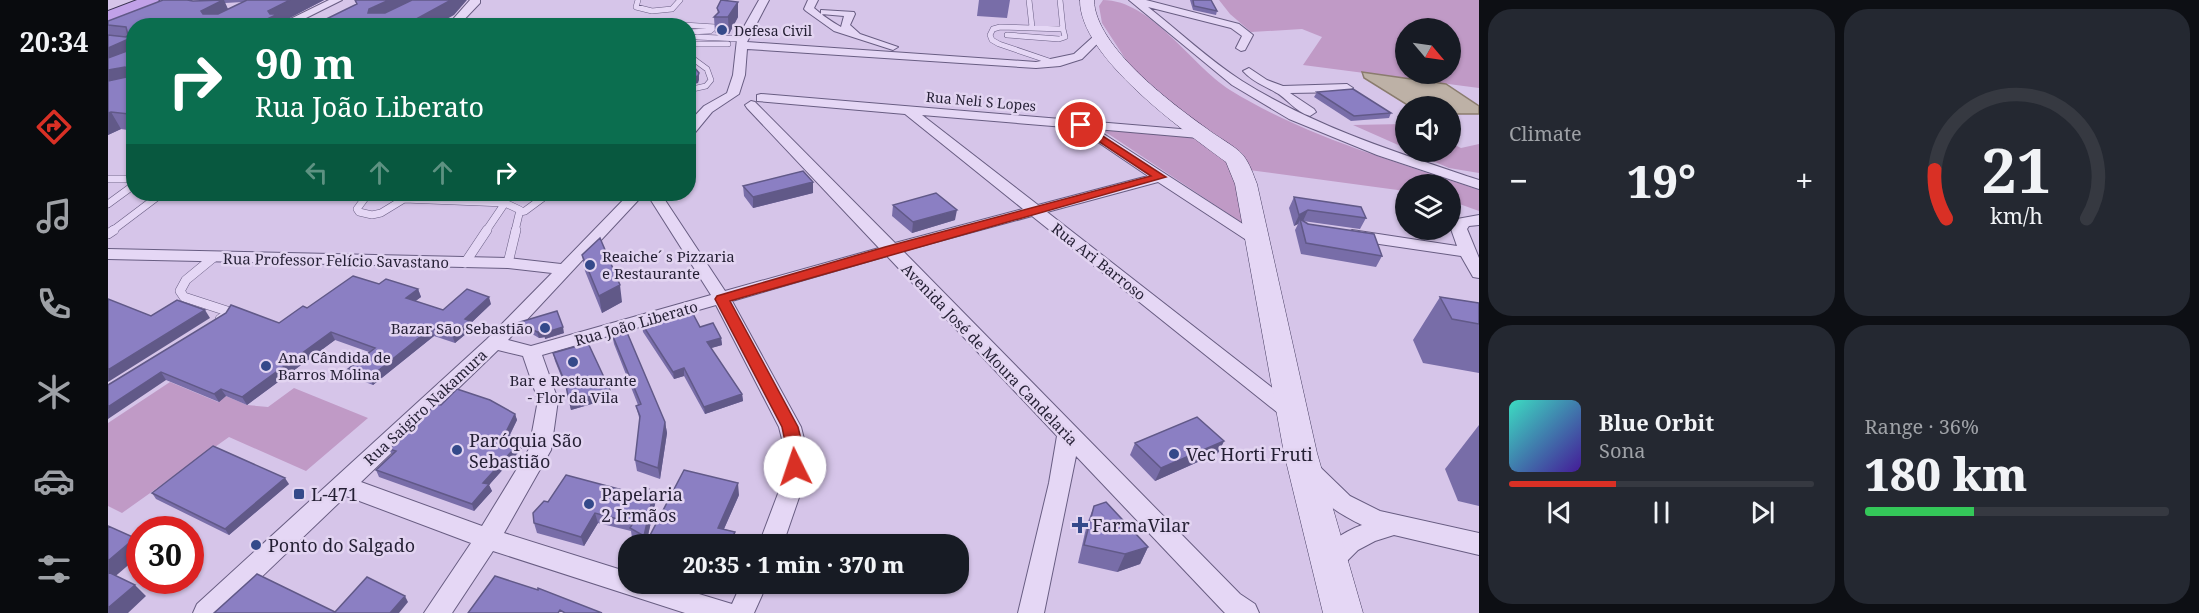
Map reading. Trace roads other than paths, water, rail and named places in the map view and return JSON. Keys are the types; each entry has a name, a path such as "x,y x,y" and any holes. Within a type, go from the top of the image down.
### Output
{"main road":[{"path":"108,17 142,5 169,0"},
{"path":"1093,4 1099,37 1155,100 1234,158 1241,169 1290,412 1343,613"},
{"path":"108,25 142,5"}],"street":[{"path":"298,18 337,0"},
{"path":"460,18 476,3 475,0"},
{"path":"696,122 703,114 732,98 740,68 742,42 764,0"},
{"path":"813,0 809,9 819,20 857,37 896,48 904,56"},
{"path":"1135,0 1235,26 1248,35 1241,48"},
{"path":"1135,0 1236,82 1294,116 1382,152 1479,185"},
{"path":"108,11 142,5"},
{"path":"825,12 850,14 845,25 857,37"},
{"path":"848,52 857,37"},
{"path":"742,42 1026,64 1055,63 1082,55 1099,37"},
{"path":"740,68 756,99"},
{"path":"1249,71 1263,83 1282,90 1347,88"},
{"path":"1282,90 1296,104 1382,152"},
{"name":"Rua Neli S Lopes","path":"732,98 744,92 756,99 1199,134"},
{"name":"Avenida José de Moura Candelaria","path":"756,99 889,250 1238,609"},
{"name":"Rua Ari Barroso","path":"908,110 1290,412"},
{"path":"1081,125 1257,240"},
{"name":"Rua João Liberato","path":"494,343 531,352 889,250 1160,177"},
{"name":"Rua Saigiro Nakamura","path":"206,613 494,343 630,201"},
{"path":"659,201 722,299 778,400 790,427 796,451 793,483 775,534"},
{"path":"1476,220 1463,222 1459,229 1467,252 1479,273"},
{"path":"1338,233 1467,252"},
{"name":"Rua Professor Felício Savastano","path":"108,254 507,263 563,269"},
{"path":"436,613 489,539 540,450 548,400 531,352"},
{"path":"1031,613 1060,483 1068,434"},
{"path":"1302,460 1328,492 1355,511 1397,525 1479,544"},
{"path":"343,485 489,539 618,580"},
{"path":"1328,563 1337,551 1358,536 1371,530 1397,525"},
{"path":"664,594 724,613"},
{"path":"741,613 750,594"}],"lane":[{"path":"638,0 636,8 652,11 672,9 680,0"},
{"path":"1029,0 1032,27"},
{"path":"1007,35 1059,39 1065,37 1060,0"},
{"path":"652,11 652,18"},
{"path":"696,26 715,27 710,31 696,32"},
{"path":"1055,63 991,39 991,31 996,28 1032,27 1063,29"},
{"path":"696,38 742,42"},
{"path":"696,44 742,42"},
{"path":"696,61 706,69 711,80 706,86 696,88"},
{"path":"108,179 126,179"},
{"path":"108,204 126,191"},
{"path":"108,234 152,201"},
{"path":"363,201 357,209 365,215 381,213 397,201"},
{"path":"467,201 505,203 515,206 519,212 507,263"},
{"path":"519,212 525,211 539,201"},
{"path":"465,262 505,203"},
{"path":"208,327 227,315 227,311 184,297 180,291 186,280 214,257"}],"place":[{"name":"Defesa Civil","path":"722,30"},
{"name":"Reaiche´ s Pizzaria e Restaurante","path":"590,265"},
{"name":"Bazar São Sebastião","path":"545,328"},
{"name":"Bar e Restaurante - Flor da Vila","path":"573,362"},
{"name":"Ana Cândida de Barros Molina","path":"266,366"},
{"name":"Paróquia São Sebastião","path":"457,450"},
{"name":"Vec Horti Fruti","path":"1174,454"},
{"name":"L-471","path":"299,494"},
{"name":"Papelaria 2 Irmãos","path":"589,504"},
{"name":"FarmaVilar","path":"1080,525"},
{"name":"Ponto do Salgado","path":"256,545"}]}
